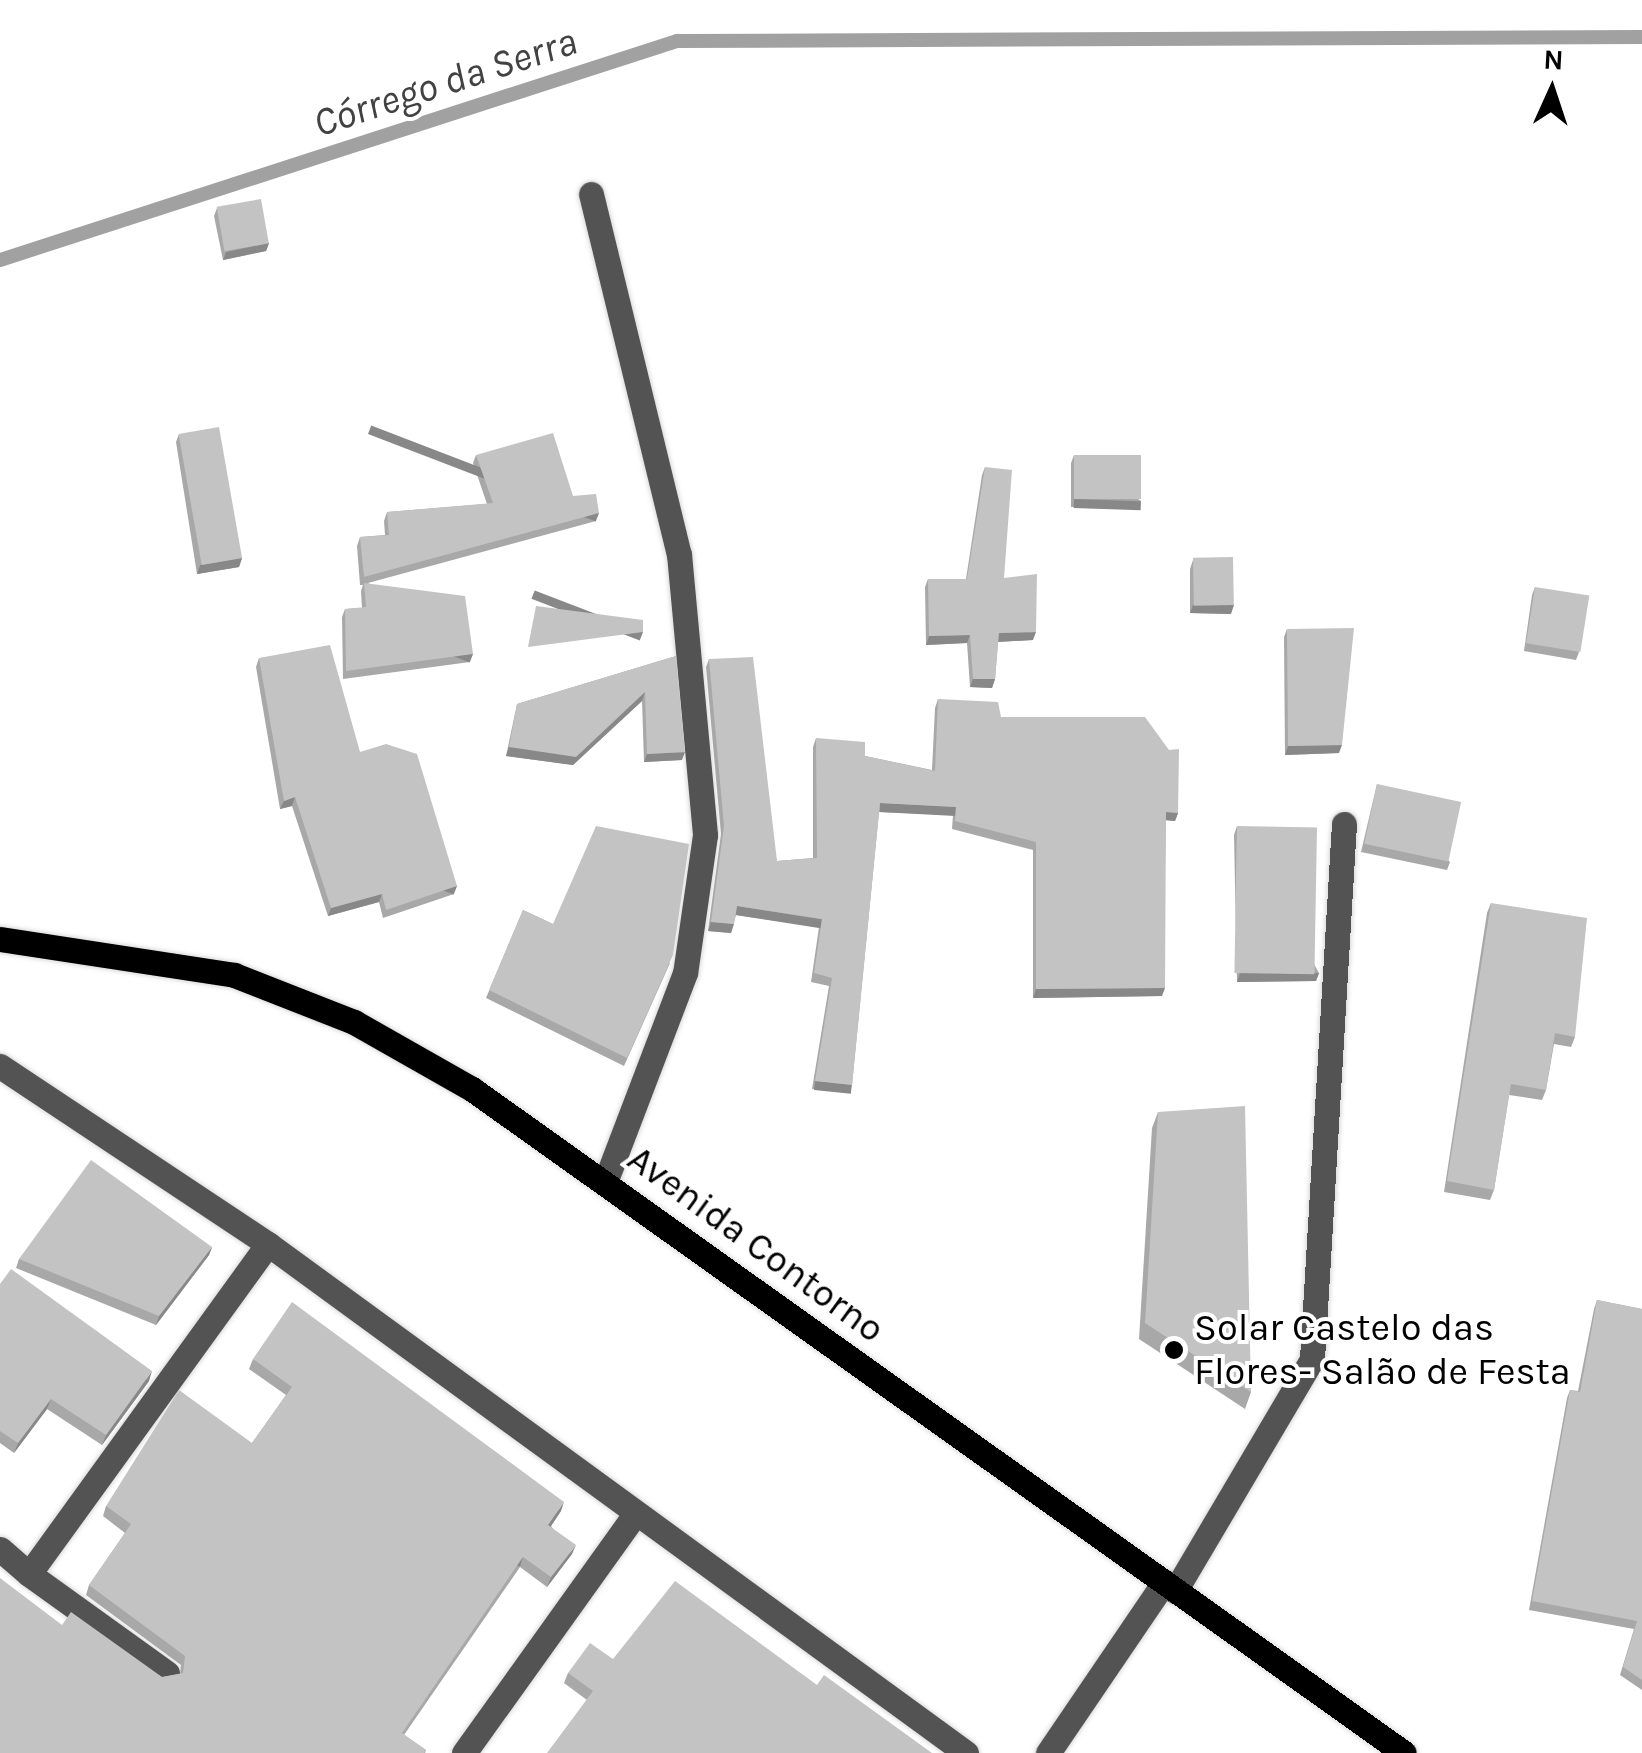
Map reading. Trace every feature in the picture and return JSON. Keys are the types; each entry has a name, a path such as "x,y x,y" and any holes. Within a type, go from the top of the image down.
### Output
{"main road":[{"name":"Avenida Contorno","path":"0,939 234,976 354,1022 472,1089 1404,1753"}],"street":[{"path":"591,194 679,554 706,835 685,973 605,1183"},
{"path":"1048,1753 1169,1587 1312,1359 1344,824"},
{"path":"0,1066 268,1244 966,1753"},
{"path":"28,1574 268,1244"},
{"path":"464,1753 635,1514"},
{"path":"0,1550 167,1672"}],"building":[{"path":"261,199 269,243 224,251 217,207"},
{"path":"219,427 242,558 202,565 179,434"},
{"path":"553,433 573,496 596,494 599,513 364,577 360,537 389,535 387,512 493,503 476,455"},
{"path":"1074,455 1141,455 1141,499 1074,499"},
{"path":"985,467 1012,470 1004,578 1037,574 1036,632 999,633 995,679 973,679 970,635 929,636 928,579 967,579"},
{"path":"1233,557 1234,605 1194,606 1193,558"},
{"path":"364,583 465,596 473,654 346,671 345,609 366,607"},
{"path":"1535,587 1589,596 1580,652 1526,643"},
{"path":"536,606 643,620 643,632 528,647"},
{"path":"1354,628 1342,745 1288,746 1287,629"},
{"path":"330,645 360,752 386,744 417,754 457,886 386,910 382,894 331,908 295,797 284,801 259,658"},
{"path":"676,656 685,752 647,754 645,692 576,757 509,747 517,704"},
{"path":"753,657 777,861 817,858 816,738 865,742 865,756 935,771 938,699 998,702 1001,717 1145,717 1169,750 1179,749 1178,813 1166,812 1165,988 1036,989 1036,842 955,821 956,807 880,803 852,1085 815,1081 832,978 814,973 822,919 737,906 734,924 711,922 724,826 709,659"},
{"path":"1377,784 1461,802 1448,862 1364,844"},
{"path":"596,826 689,844 673,955 627,1058 489,990 523,910 553,924"},
{"path":"1237,826 1317,827 1314,974 1234,973"},
{"path":"1491,903 1587,918 1575,1037 1555,1033 1546,1090 1511,1084 1494,1190 1447,1181"},
{"path":"1245,1106 1251,1392 1145,1323 1158,1112"},
{"path":"91,1160 212,1247 159,1316 19,1259"},
{"path":"11,1269 152,1371 106,1435 51,1399 18,1443 0,1431 0,1284"},
{"path":"1597,1300 1642,1309 1642,1680 1623,1667 1637,1621 1532,1601 1570,1390 1580,1392"},
{"path":"292,1302 564,1502 548,1525 576,1545 551,1577 523,1557 402,1733 426,1750 424,1753 0,1753 0,1578 62,1625 71,1612 162,1677 183,1673 185,1656 89,1585 131,1524 106,1506 179,1390 252,1443 292,1387 253,1359"},
{"path":"675,1581 817,1685 824,1675 932,1753 547,1753 593,1691 568,1673 590,1643 613,1659"}],"waterway":[{"name":"Córrego da Serra","path":"0,260 677,41 1642,37"}],"place":[{"name":"Solar Castelo das Flores- Salão de Festa","path":"1174,1350"}]}
